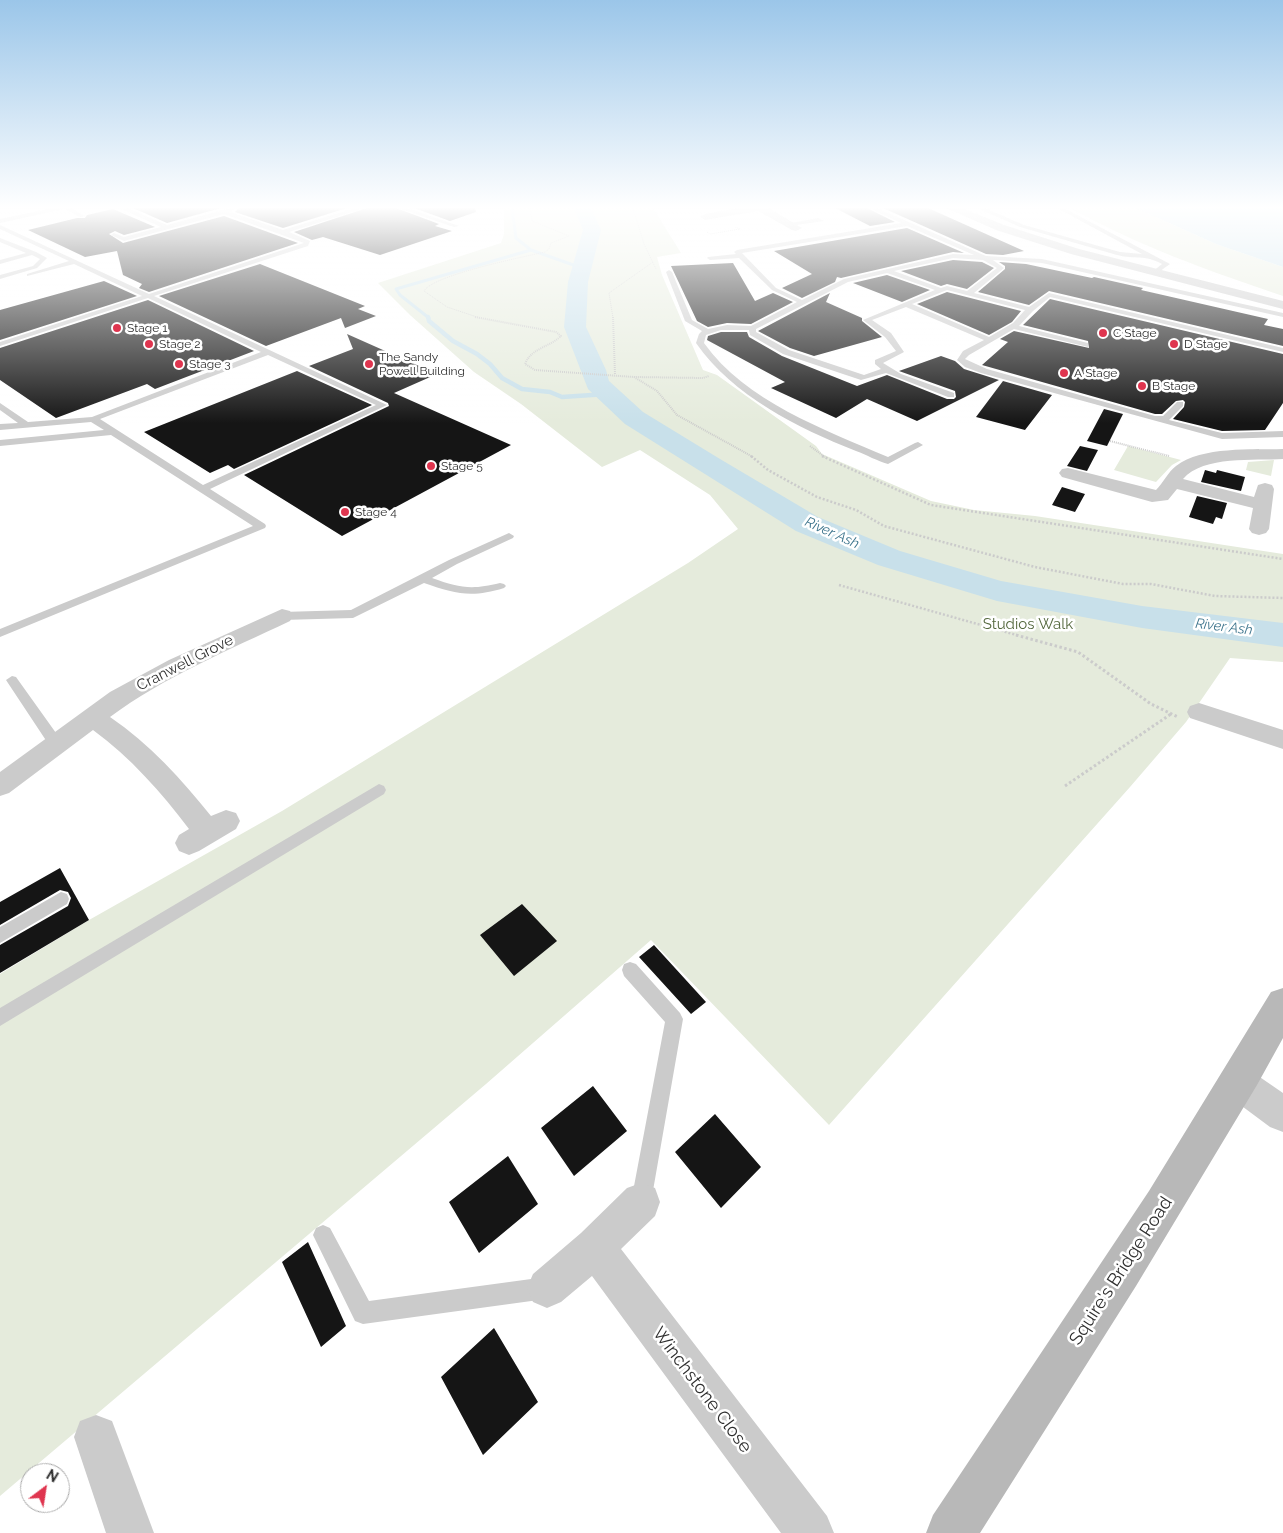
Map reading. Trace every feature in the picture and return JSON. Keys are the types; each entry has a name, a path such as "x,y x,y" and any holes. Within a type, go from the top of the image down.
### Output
{"street":[{"path":"1180,280 1224,292 1283,305"},
{"path":"1068,473 1152,496 1161,496 1183,470 1196,463 1218,458 1283,454"},
{"path":"1173,482 1264,497 1259,529"},
{"name":"Cranwell Grove","path":"0,786 119,698 144,683 282,616"},
{"path":"1199,712 1283,740"},
{"path":"93,718 120,736 156,768 208,832"},
{"name":"Squire's Bridge Road","path":"951,1533 1151,1226 1239,1083 1283,1004"},
{"path":"1239,1083 1283,1114"},
{"path":"547,1288 595,1247 641,1202"},
{"name":"Winchstone Close","path":"595,1247 810,1533"},
{"path":"96,1438 130,1533"}],"lane":[{"path":"112,280 383,405 202,489"},
{"path":"0,344 202,280"},
{"path":"672,280 690,322 707,332"},
{"path":"764,280 774,289 802,302"},
{"path":"848,280 752,328 728,327 707,332 703,334 700,343 704,351 728,374 820,432 888,461 918,445"},
{"path":"912,280 941,290"},
{"path":"969,293 986,280"},
{"path":"1125,280 1283,315"},
{"path":"951,395 886,370 878,362 900,352 888,335 866,320 947,288 1030,308"},
{"path":"1283,350 1226,340 1049,295 1030,308 1014,327 966,353 961,360 984,371 1222,436 1283,434"},
{"path":"905,304 990,340"},
{"path":"1014,327 1084,345"},
{"path":"752,328 759,338 786,352 864,378 886,370"},
{"path":"0,427 93,419 268,352"},
{"path":"1155,419 1166,418 1180,404"},
{"path":"0,406 27,425"},
{"path":"0,634 261,526 93,419"},
{"path":"0,443 111,432"},
{"path":"282,616 353,614 424,579 453,562 509,536"},
{"path":"424,579 457,591 480,593 500,586"},
{"path":"12,680 56,744"},
{"path":"0,1018 379,790"},
{"path":"0,936 62,900"},
{"path":"630,970 674,1019 641,1202"},
{"path":"323,1235 363,1313 547,1288"}],"path":[{"path":"443,280 426,286 424,291 432,298 440,301 442,306 482,319 556,332 561,336 556,342 531,353 526,358 525,364 535,370 703,378 710,375"},
{"path":"615,375 613,314 609,293 628,280"},
{"path":"634,376 657,391 677,415 748,453 768,470 817,497 856,510 884,526 1035,567 1123,584 1151,584 1215,596 1283,598"},
{"path":"1110,441 1196,463"},
{"path":"839,584 1078,652 1151,704 1172,714 1192,720 1199,712"},
{"path":"1065,786 1172,714"}],"green space":[{"name":"Studios Walk","path":"389,280 664,280 703,370 717,375 816,446 822,454 931,501 974,510 1035,516 1283,554 1283,662 1230,658 1186,722 829,1125 651,940 486,1084 39,1463 20,1463 20,1479 0,1496 0,974 89,920 282,811 688,563 738,529 710,495 640,450 602,467 521,404 474,372 410,315 378,283"},
{"path":"1235,280 1283,280 1283,296"},
{"path":"1128,446 1181,460 1172,465 1156,482 1114,470"},
{"path":"1274,460 1271,476 1246,470 1248,462"}],"building":[{"path":"133,280 187,280 149,292 139,288 142,284"},
{"path":"211,280 299,280 365,306 358,309 376,316 345,328 341,318 266,346 159,296"},
{"path":"677,280 743,280 755,301 773,293 793,302 751,324 727,323 708,327 697,321"},
{"path":"800,280 836,280 835,282 802,298 782,288"},
{"path":"868,280 900,280 930,290 902,302 853,283"},
{"path":"924,280 979,280 967,289 947,284 941,286"},
{"path":"993,280 1105,280 1143,288 1141,290 1268,319 1264,325 1283,329 1283,346 1049,291 1029,305 978,292"},
{"path":"104,281 137,296 0,340 0,310"},
{"path":"947,292 1021,311 1012,322 989,335 917,304"},
{"path":"830,293 826,302 862,318 862,321 882,337 814,356 790,348 758,331"},
{"path":"1050,299 1283,354 1283,403 1265,430 1222,431 1173,419 1184,407 1185,402 1183,400 1176,401 1162,414 1155,414 982,365 1008,342 1000,339 1014,331 1089,348 1088,341 1023,325"},
{"path":"148,300 254,351 155,389 147,384 56,418 0,380 0,348"},
{"path":"721,332 747,332 749,337 782,356 857,386 887,375 947,399 954,399 956,397 955,391 899,371 941,356 955,361 964,369 999,380 917,421 867,399 836,418 771,388 785,382 707,340 708,336"},
{"path":"347,334 437,374 394,393 511,445 342,536 244,475 389,406 388,403 309,366 353,349"},
{"path":"297,371 372,405 234,469 228,465 210,473 144,432"},
{"path":"1003,381 1052,395 1025,430 976,417"},
{"path":"1104,409 1123,414 1107,446 1087,441"},
{"path":"1080,446 1098,450 1087,471 1067,466"},
{"path":"1205,470 1216,473 1217,470 1245,477 1241,491 1201,482"},
{"path":"1062,487 1085,494 1075,512 1052,505"},
{"path":"1197,496 1227,503 1222,519 1216,517 1213,524 1189,517"},
{"path":"60,868 89,920 0,973 0,945 68,906 71,898 68,892 60,890 0,925 0,902"},
{"path":"522,904 557,941 514,976 480,935"},
{"path":"654,945 706,1002 691,1014 639,957"},
{"path":"593,1086 627,1131 574,1176 541,1128"},
{"path":"715,1114 761,1167 721,1208 675,1152"},
{"path":"508,1156 538,1204 479,1253 449,1202"},
{"path":"308,1242 346,1326 321,1347 282,1262"},
{"path":"494,1328 538,1402 483,1455 441,1377"}],"waterway":[{"path":"428,317 400,295 396,289 429,280"},
{"name":"River Ash","path":"579,280 575,327 594,370 597,384 634,418 807,524 889,558 997,591 1142,617 1283,635"},
{"path":"428,317 429,321 453,341 477,354 490,364 502,378 522,389 550,392 562,397 607,394"}],"place":[{"name":"Stage 1","path":"117,328"},
{"name":"C Stage","path":"1103,333"},
{"name":"Stage 2","path":"149,344"},
{"name":"D Stage","path":"1174,344"},
{"name":"Stage 3","path":"179,364"},
{"name":"The Sandy Powell Building","path":"369,364"},
{"name":"A Stage","path":"1064,373"},
{"name":"B Stage","path":"1142,386"},
{"name":"Stage 5","path":"431,466"},
{"name":"Stage 4","path":"345,512"}]}
